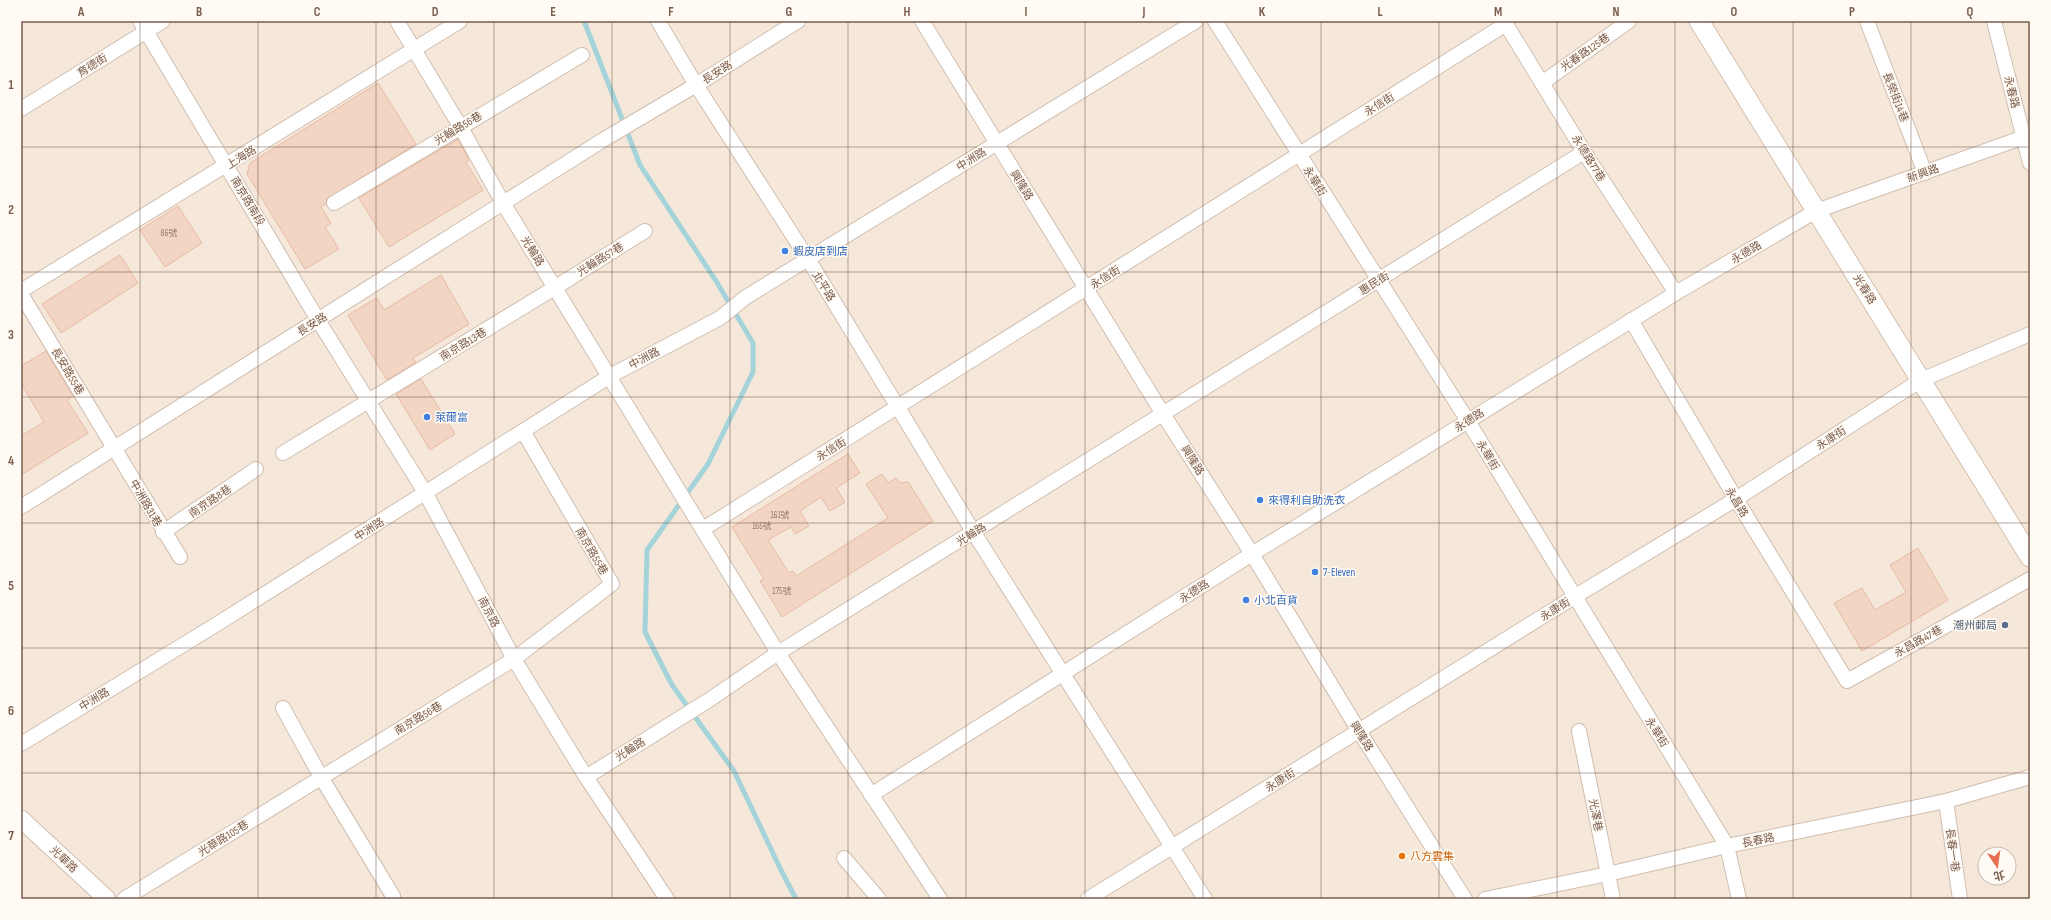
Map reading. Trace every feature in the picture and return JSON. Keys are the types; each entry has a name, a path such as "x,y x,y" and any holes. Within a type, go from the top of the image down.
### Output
{"main road":[{"name":"光春路","path":"1700,21 2030,557"}],"street":[{"name":"育德街","path":"21,109 144,26 162,21"},
{"name":"光輪路","path":"397,21 460,126 503,203 701,524"},
{"name":"上海路","path":"21,292 460,21"},
{"name":"北平路","path":"658,21 696,85 808,259 974,533 1204,899"},
{"name":"長安路","path":"21,507 603,140 696,85 798,21"},
{"name":"興隆路","path":"922,21 1163,414 1252,554 1358,731 1465,899"},
{"name":"中洲路","path":"21,744 426,494 610,376 720,318 746,297 1196,21"},
{"name":"永華街","path":"1215,21 1377,280 1468,421 1727,846 1739,899"},
{"name":"光春路125巷","path":"1542,83 1629,21"},
{"name":"長榮街14巷","path":"1867,21 1925,173"},
{"name":"永春路","path":"1994,21 2027,136 2030,163"},
{"name":"永信街","path":"701,524 898,406 1505,23"},
{"name":"永德路77巷","path":"1505,23 1584,152 1676,293"},
{"name":"南京路南段","path":"144,26 318,320"},
{"name":"光輪路56巷","path":"334,203 460,126 582,55"},
{"name":"新興路","path":"1816,211 2027,136"},
{"name":"惠民街","path":"1163,414 1584,152"},
{"name":"永德路","path":"871,795 1252,554 1631,320 1816,211"},
{"name":"光輪路57巷","path":"556,288 645,231"},
{"name":"南京路13巷","path":"370,401 556,288"},
{"name":"長安路55巷","path":"21,292 114,448"},
{"name":"南京路","path":"318,320 370,401 426,494 514,659 586,777 667,899"},
{"name":"永昌路","path":"1631,320 1736,499 1848,681"},
{"name":"永康街","path":"1088,899 1574,597 1736,499 1921,380 2030,334"},
{"path":"283,453 370,401"},
{"name":"光輪路","path":"586,777 709,700 778,653 974,533 1163,414"},
{"name":"南京路55巷","path":"514,659 612,584 523,431"},
{"name":"中洲路31巷","path":"114,448 163,532 180,557"},
{"name":"南京路8巷","path":"163,532 256,469"},
{"path":"701,524 778,653 940,899"},
{"name":"永昌路47巷","path":"1848,681 2030,579"},
{"name":"南京路56巷","path":"321,777 514,659"},
{"path":"283,708 321,777 393,896"},
{"name":"光澤巷","path":"1579,732 1613,899"},
{"name":"光華路105巷","path":"124,899 321,777"},
{"name":"長春路","path":"1485,899 1608,874 1727,846 1946,801 2030,777"},
{"name":"長春一巷","path":"1946,801 1960,899"},
{"name":"光華路","path":"21,819 107,899"},
{"path":"844,858 879,899"}],"shaded area":[{"path":"21,21 2030,21 2030,899 21,899"}],"building":[{"path":"378,83 416,144 327,199 326,204 321,207 331,223 325,227 339,249 305,269 247,174 250,163"},
{"path":"458,139 469,160 466,162 483,190 389,247 359,198"},
{"path":"178,206 202,243 165,267 140,230"},
{"path":"120,255 138,283 61,333 42,304"},
{"path":"441,275 469,324 413,358 416,362 387,380 348,315 377,298 384,310"},
{"path":"46,351 73,396 67,400 88,433 21,475 21,436 44,422 21,383 21,366"},
{"name":"萊爾富","path":"421,379 455,434 430,450 396,394"},
{"path":"848,454 860,473 836,488 845,502 830,511 821,497 800,511 809,526 795,534 791,527 768,540 789,573 793,571 796,576 888,518 866,484 882,474 888,483 896,478 900,483 908,482 933,521 782,617 760,581 764,579 732,527"},
{"path":"1918,548 1948,600 1862,651 1834,603 1862,588 1875,610 1906,592 1890,565"}],"waterway":[{"path":"584,21 640,165 716,281 753,343 753,372 708,464 647,550 645,632 672,685 734,771 796,899"}],"place":[{"name":"蝦皮店到店","path":"785,251"},
{"name":"萊爾富","path":"427,417"},
{"name":"來得利自助洗衣","path":"1260,500"},
{"name":"7-Eleven","path":"1315,572"},
{"name":"小北百貨","path":"1246,600"},
{"name":"潮州郵局","path":"2005,625"},
{"name":"八方雲集","path":"1402,856"}]}
